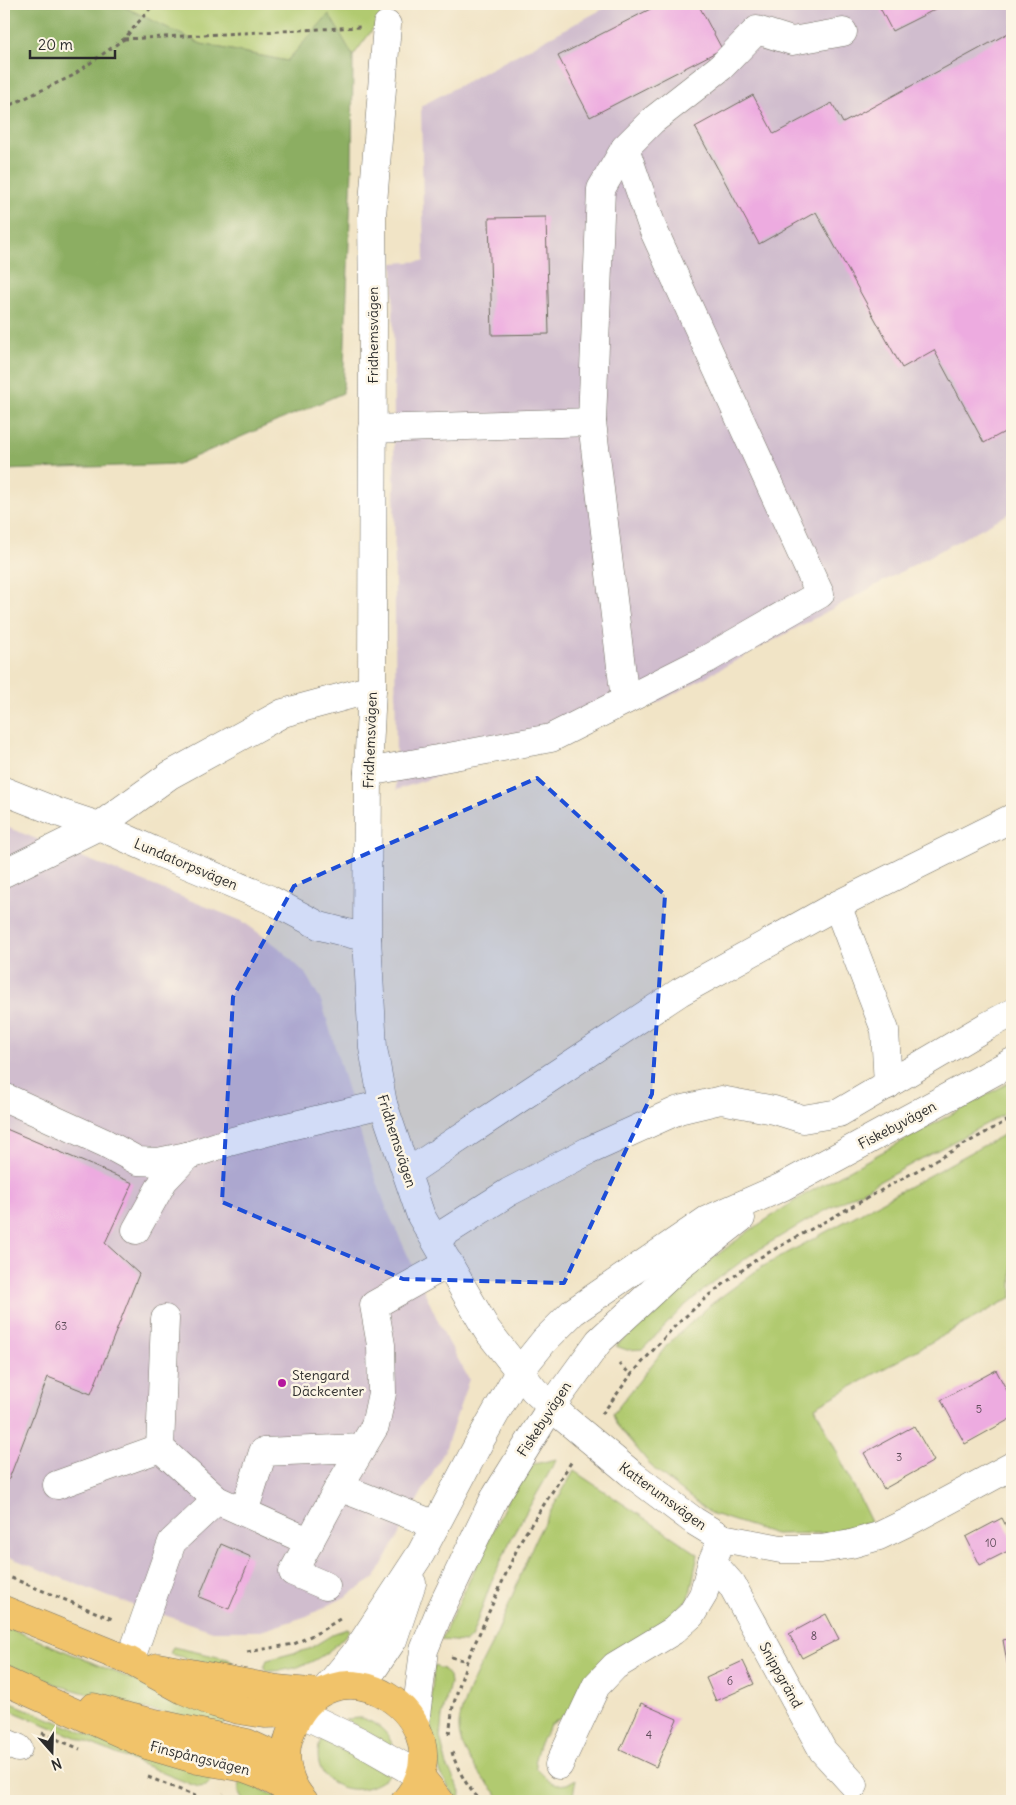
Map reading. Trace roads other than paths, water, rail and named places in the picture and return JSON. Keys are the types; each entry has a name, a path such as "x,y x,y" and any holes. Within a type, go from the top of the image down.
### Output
{"main road":[{"path":"4,1610 130,1661 182,1690 214,1703 239,1710 265,1714 300,1713"},
{"path":"130,1661 277,1689 322,1692 344,1685 360,1685 384,1694 407,1712 422,1740 423,1758 420,1776 406,1801"},
{"name":"Finspångsvägen","path":"10,1684 132,1718 247,1743 271,1752 286,1761"},
{"name":"Finspångsvägen","path":"10,1684 147,1745 198,1760 229,1764 260,1774 302,1798"},
{"name":"Finspångsvägen","path":"302,1798 290,1779 286,1761 287,1743 300,1713 308,1703 322,1692"},
{"path":"420,1776 440,1801"}],"street":[{"name":"Fridhemsvägen","path":"387,25 372,216 372,689 368,772 367,938 373,1048 383,1104 422,1216 487,1330 519,1372 551,1407"},
{"path":"625,700 592,422 601,189 625,148 652,120 721,66 757,30 792,41 843,32"},
{"path":"368,772 551,738 707,659 820,594 653,229 625,148"},
{"path":"372,429 592,422"},
{"path":"4,873 99,826 170,776 283,713 372,689"},
{"name":"Lundatorpsvägen","path":"4,791 99,826 269,899 320,926 367,938"},
{"path":"407,1174 680,992 837,905 1012,818"},
{"path":"837,905 885,1030 888,1085"},
{"path":"435,1239 509,1192 588,1151 679,1110 721,1100 774,1110 803,1119 840,1113 1012,1013"},
{"name":"Fiskebyvägen","path":"322,1692 354,1655 421,1553 481,1438 519,1372 544,1340 573,1312 707,1220 782,1187 1012,1062"},
{"path":"4,1097 105,1143 138,1161 158,1162 187,1156 229,1142 282,1128 383,1104"},
{"path":"136,1230 164,1180 187,1156"},
{"name":"Fiskebyvägen","path":"415,1724 424,1650 439,1613 494,1499 551,1407 600,1341 680,1266 782,1187"},
{"path":"326,1586 293,1572 338,1487 375,1426 382,1393 381,1345 374,1305 448,1263"},
{"path":"160,1448 166,1319"},
{"name":"Katterumsvägen","path":"551,1407 587,1438 694,1522 717,1550 821,1548 850,1544 880,1536 1012,1466"},
{"path":"57,1485 160,1448"},
{"path":"160,1448 217,1500 310,1542"},
{"path":"244,1512 263,1452 362,1448"},
{"path":"338,1487 436,1525"},
{"path":"130,1661 172,1542 217,1500"},
{"path":"559,1765 596,1686 615,1666 673,1631 691,1615 703,1595 717,1550"},
{"name":"Snippgränd","path":"717,1550 732,1585 823,1751 854,1785"},
{"name":"Fiskebyvägen","path":"360,1685 386,1652 392,1640 421,1553"},
{"path":"300,1713 359,1741 420,1776"}],"place":[{"name":"Stengard Däckcenter","path":"282,1383"}]}
